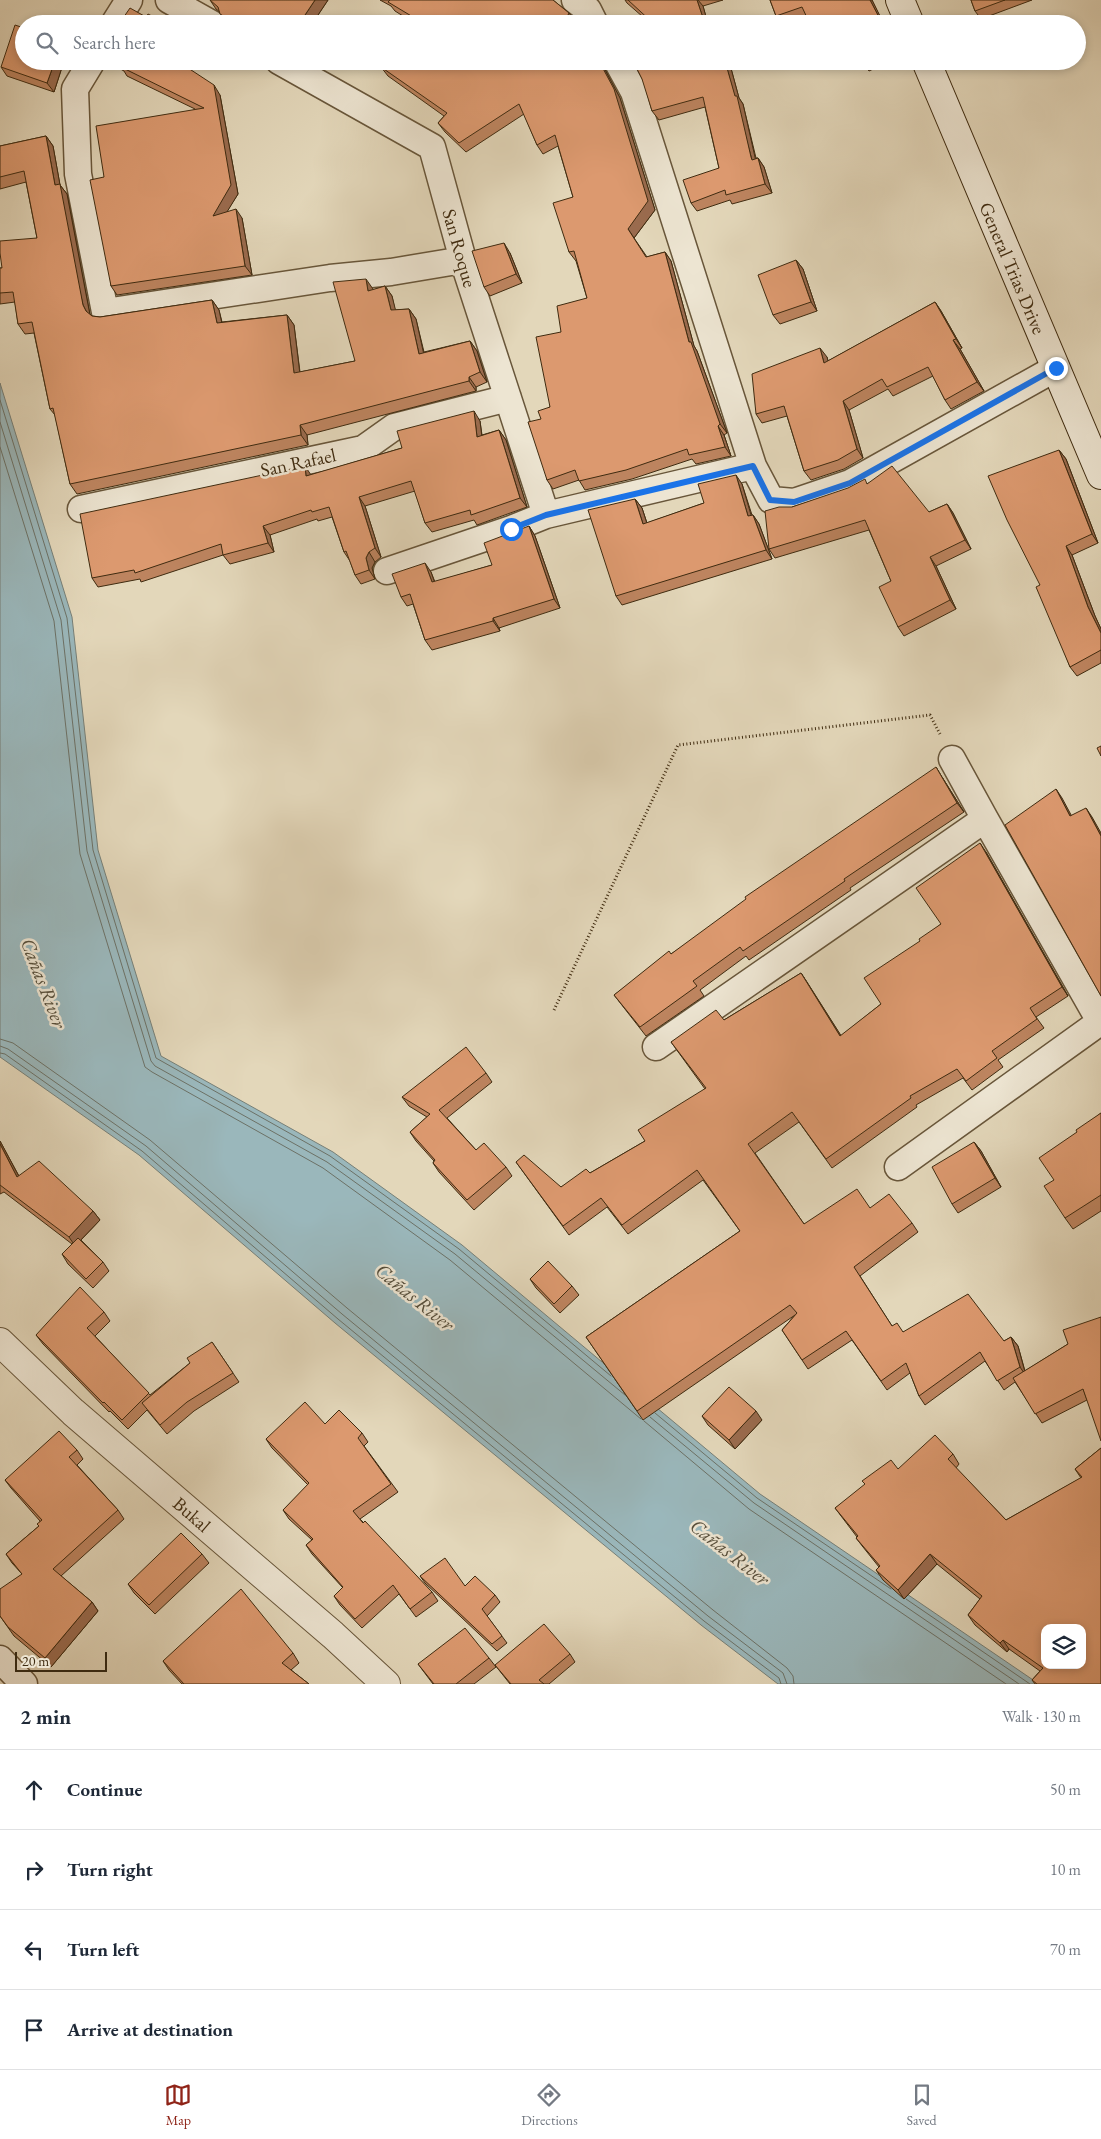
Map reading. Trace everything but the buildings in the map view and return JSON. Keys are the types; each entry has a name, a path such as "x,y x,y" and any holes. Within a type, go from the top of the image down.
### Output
{"street":[{"path":"120,15 129,0"},
{"path":"169,0 196,15"},
{"path":"575,0 588,10 590,15"},
{"path":"900,0 906,15"},
{"path":"87,70 75,89 78,174 105,312 330,278 391,272 463,260"},
{"name":"San Roque","path":"295,70 432,147 463,260 546,515"},
{"path":"622,70 634,92 753,466 770,500 794,502 850,483 1056,368"},
{"name":"General Trias Drive","path":"930,70 1101,475"},
{"name":"San Rafael","path":"81,509 362,448 394,427 508,398"},
{"path":"387,571 511,529 546,515 753,466"},
{"path":"898,1167 1101,1022 984,819 952,759"},
{"path":"656,1047 984,819"},
{"name":"Bukal","path":"0,1342 73,1412 333,1635 386,1684"},
{"path":"0,1659 24,1684"}],"path":[{"path":"554,1010 678,745 930,715 952,759"}],"water":[{"name":"Cañas River","path":"0,383 72,617 98,850 161,1056 333,1152 462,1245 760,1494 1039,1684 778,1684 701,1625 335,1323 139,1155 0,1057"}],"route":[{"path":"511,529 546,515 753,466 770,500 794,502 850,483 1056,368"}]}
